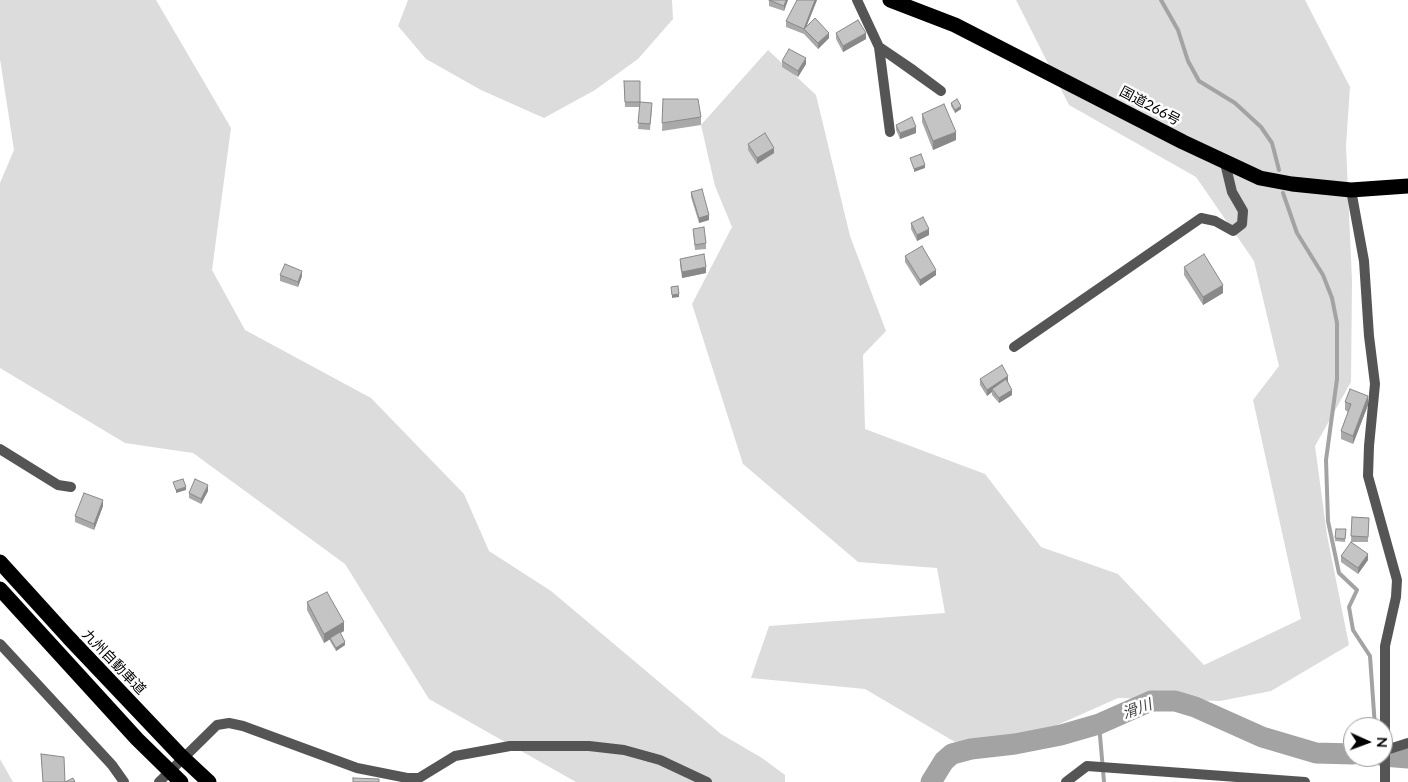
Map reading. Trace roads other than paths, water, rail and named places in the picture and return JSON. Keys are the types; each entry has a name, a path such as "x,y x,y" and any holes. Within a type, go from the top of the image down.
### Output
{"highway":[{"name":"国道266号","path":"890,0 955,25 1226,164 1260,178 1292,184 1351,190 1408,186"},
{"name":"九州自動車道","path":"0,562 76,645 209,782"},
{"path":"0,589 131,732 181,782"}],"street":[{"path":"857,0 879,47 890,132"},
{"path":"879,47 913,70 941,91 918,75 879,47"},
{"path":"1014,347 1201,218 1215,221 1233,231 1242,224 1243,211 1232,192 1226,164"},
{"path":"1351,190 1364,261 1368,336 1375,384 1368,476 1397,580 1396,596 1385,646 1386,717"},
{"path":"0,449 58,486 71,487"},
{"path":"0,644 112,765 124,782"},
{"path":"159,782 216,725 229,723 243,726 357,768 419,778 455,756 510,746 589,746 624,750 660,760 707,782"},
{"path":"1393,748 1408,743"},
{"path":"1066,782 1086,766 1305,782"},
{"path":"1385,782 1386,767"}],"waterway":[{"path":"1161,0 1178,30 1188,61 1199,81 1235,103 1261,127 1272,143 1279,170"},
{"path":"1283,193 1297,233 1323,275 1332,298 1337,323 1337,379 1326,460 1328,521 1339,573 1357,590 1349,607 1353,630 1370,656 1374,717"},
{"name":"滑川","path":"931,782 944,761 952,754 971,749 1015,744 1061,735 1099,724 1151,701 1175,701 1195,707 1262,737 1316,753 1343,754"},
{"path":"1099,724 1104,782"},
{"name":"滑川","path":"1393,757 1408,758"}]}
